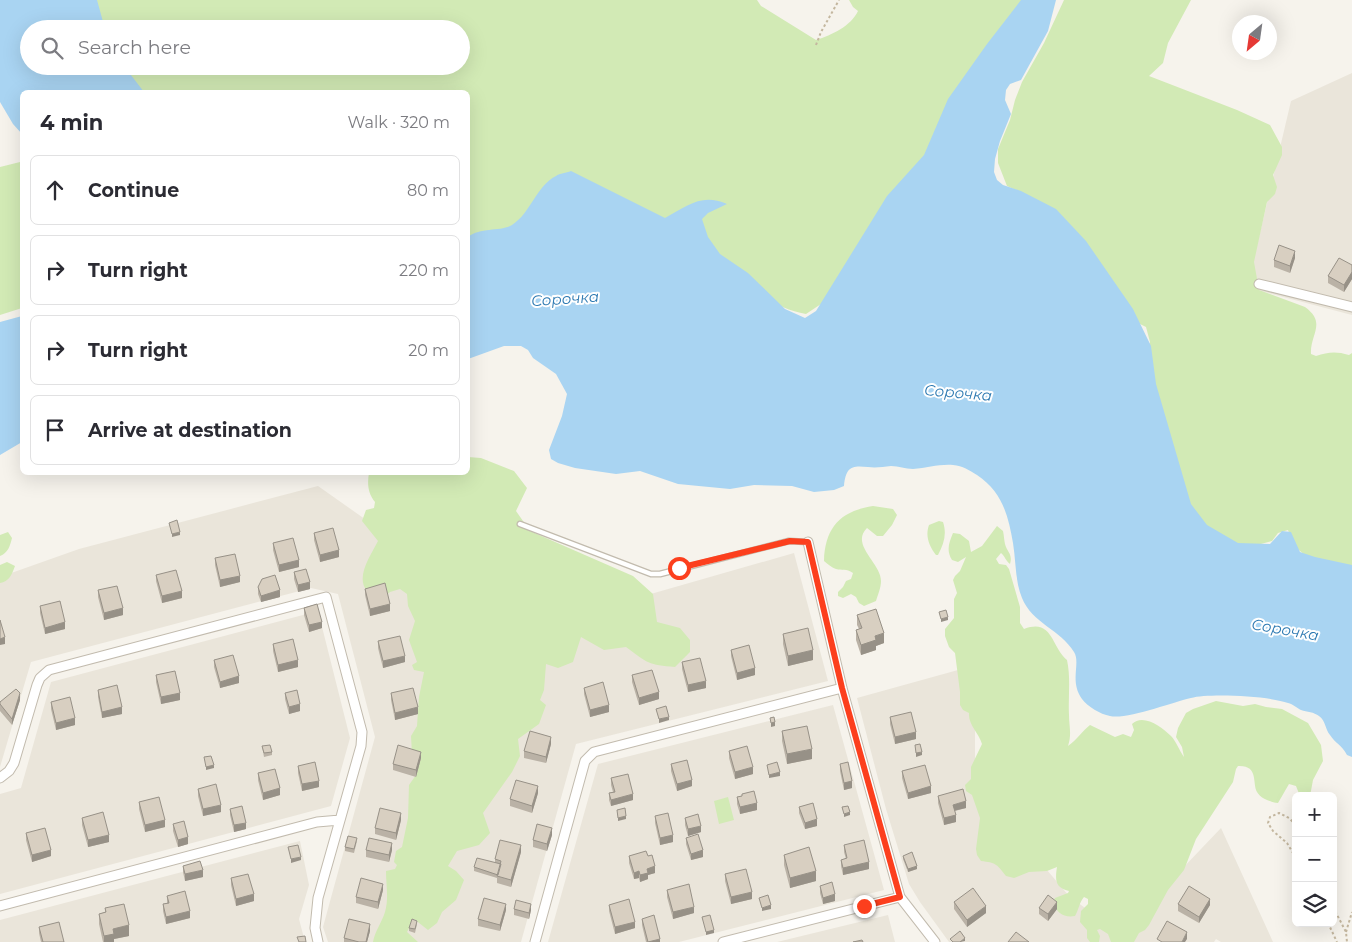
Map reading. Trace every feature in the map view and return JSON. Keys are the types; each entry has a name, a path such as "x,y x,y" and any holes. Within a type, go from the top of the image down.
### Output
{"street":[{"path":"1259,284 1352,307"},
{"path":"808,542 842,688 900,897 935,942"},
{"path":"0,778 9,771 14,763 37,685 49,670 326,597 362,732 361,746 318,898 315,928 318,942"},
{"path":"535,942 586,761 594,752 842,688"},
{"path":"0,906 317,822 340,820"},
{"path":"723,942 900,897"}],"lane":[{"path":"520,524 651,574 660,574 790,541 808,542"}],"path":[{"path":"816,46 821,32 839,0"},
{"path":"1292,821 1279,813 1270,817 1268,823 1273,831 1287,843 1292,851"},
{"path":"1346,932 1352,912"},
{"path":"1337,915 1346,932 1347,942"},
{"path":"1330,927 1337,942"}],"shaded area":[{"path":"1352,73 1352,315 1253,289 1251,271 1291,101"},
{"path":"318,486 450,579 588,612 794,553 828,681 576,744 521,942 328,942 323,927 375,737 338,594 311,588 31,662 0,767 0,577 79,549"},
{"path":"318,611 350,738 331,806 0,894 0,794 21,788 51,682"},
{"path":"958,670 975,729 975,785 1069,896 1120,934 1221,828 1273,942 1221,942 1216,939 1214,942 949,942 909,884 886,809 857,698"},
{"path":"833,705 884,890 679,942 548,942 598,764"},
{"path":"300,841 309,885 299,919 305,942 0,942 0,920"},
{"path":"888,915 895,942 777,942"}],"green space":[{"path":"92,0 757,0 761,6 816,40 840,29 851,21 858,11 849,0 1043,0 930,154 833,296 806,314 788,309 756,290 726,263 687,220 535,213 470,251 470,90 130,90 121,75 470,75 470,20 97,20"},
{"path":"1064,0 1191,0 1168,43 1163,63 1149,76 1237,110 1270,125 1282,147 1282,155 1273,175 1277,187 1275,194 1267,202 1254,262 1259,290 1305,307 1312,313 1315,318 1316,329 1311,354 1316,356 1332,352 1349,355 1352,353 1352,573 1306,556 1294,546 1288,530 1278,533 1272,541 1246,548 1223,542 1186,505 1147,357 1150,342 1146,327 1136,322 1020,192 1007,186 998,163 998,149 1010,120 1022,82 1044,43"},
{"path":"20,162 20,309 0,315 0,167"},
{"path":"470,457 481,458 514,471 527,488 516,511 530,531 633,576 653,594 657,622 680,628 690,640 690,652 675,667 654,664 644,660 626,647 604,650 581,637 573,662 558,668 546,664 544,690 540,700 546,705 539,724 518,739 520,756 512,772 483,813 490,833 479,845 457,851 448,866 456,871 464,880 456,900 442,912 437,923 428,930 414,919 407,932 418,942 373,942 386,907 386,871 395,869 397,865 394,862 396,851 402,847 408,818 409,785 416,775 411,736 417,726 419,697 424,672 414,670 412,665 417,662 409,640 415,621 408,606 407,594 400,589 390,592 382,599 368,592 364,585 363,573 365,566 378,541 362,521 366,510 374,508 375,502 371,495 369,475 470,475"},
{"path":"873,506 893,509 897,515 883,536 877,536 867,528 863,534 862,541 864,547 880,574 881,581 876,601 864,606 851,594 843,598 838,596 838,592 846,581 851,579 853,573 838,570 824,561 825,549 827,539 836,523 852,512"},
{"path":"939,521 943,522 945,535 942,547 938,555 936,555 927,533 929,525"},
{"path":"997,526 1003,531 1011,561 1010,564 1001,553 996,559 999,564 1006,565 1009,569 1020,607 1020,623 1024,629 1041,627 1067,660 1070,734 1068,746 1090,725 1115,737 1123,734 1131,737 1134,730 1132,724 1141,720 1152,722 1167,732 1184,757 1182,747 1176,737 1178,728 1186,713 1216,701 1243,706 1255,704 1282,709 1308,723 1321,745 1323,761 1313,780 1311,792 1298,792 1296,786 1289,784 1278,803 1261,797 1257,792 1252,771 1245,766 1238,766 1233,782 1196,839 1184,870 1168,890 1149,925 1139,933 1134,942 1111,942 1108,934 1100,929 1097,930 1100,936 1099,942 1090,942 1087,938 1087,930 1080,922 1081,911 1088,904 1088,899 1084,897 1075,916 1067,916 1059,912 1053,903 1055,898 1069,891 1061,888 1057,883 1057,867 1047,871 1029,872 1014,878 1006,876 995,864 981,861 977,855 980,818 972,795 966,791 965,785 971,779 971,767 982,744 970,721 969,713 963,710 960,705 955,653 949,647 945,636 945,629 954,618 954,599 957,593 953,580 960,571 966,557 958,562 952,560 949,546 953,533 960,534 969,541 971,552 982,546"},
{"path":"8,532 12,538 10,544 7,551 0,556 0,535"},
{"path":"7,562 15,566 8,579 0,583 0,565"},
{"path":"728,797 734,820 719,824 714,801"}],"water":[{"path":"0,0 97,0 103,20 20,20 20,75 131,75 142,90 20,90 20,132 0,102"},
{"name":"Сорочка","path":"1021,0 1056,0 1048,31 1021,80 1010,84 1006,90 1005,100 1011,114 1000,141 994,172 997,180 1003,185 1021,191 1056,209 1086,241 1133,309 1151,346 1156,384 1191,504 1207,525 1238,543 1270,544 1282,531 1291,532 1300,552 1352,565 1352,757 1347,755 1332,738 1319,716 1279,701 1240,696 1200,696 1117,717 1098,712 1091,707 1082,699 1076,686 1076,656 1074,652 1062,638 1033,614 1022,598 1017,578 1011,532 1006,513 998,496 986,482 966,468 948,465 913,469 894,466 857,466 848,471 844,486 834,490 814,492 792,486 754,485 730,489 678,484 640,471 616,474 575,468 551,459 549,450 562,416 567,394 556,374 533,358 528,350 521,346 504,346 470,358 470,236 512,225 524,214 549,180 559,174 571,171 665,218 688,205 702,200 718,201 727,204 708,213 702,219 708,237 720,254 748,273 785,309 805,318 816,311 887,196 924,155 948,99"},
{"path":"20,317 20,443 0,455 0,322"}],"building":[{"path":"1279,245 1295,251 1290,266 1274,260"},
{"path":"1339,258 1352,265 1352,272 1344,285 1328,276"},
{"path":"177,520 180,532 172,534 169,523"},
{"path":"333,528 339,550 320,555 314,533"},
{"path":"293,538 299,560 279,565 273,543"},
{"path":"235,554 240,576 220,580 215,558"},
{"path":"306,569 310,582 298,585 294,572"},
{"path":"176,570 182,591 162,596 156,575"},
{"path":"275,575 280,590 261,596 258,587 262,579"},
{"path":"385,583 390,604 370,609 365,589"},
{"path":"117,586 123,608 104,613 98,590"},
{"path":"60,601 65,622 45,628 40,606"},
{"path":"317,604 322,622 309,625 304,608"},
{"path":"876,609 884,633 875,636 876,640 861,645 856,630 862,628 857,615"},
{"path":"946,610 948,617 941,619 939,612"},
{"path":"0,620 5,637 0,639"},
{"path":"808,628 813,650 788,656 783,634"},
{"path":"400,636 405,656 383,661 378,641"},
{"path":"293,639 298,660 278,665 273,644"},
{"path":"749,645 755,668 737,673 731,650"},
{"path":"233,655 239,676 220,682 214,660"},
{"path":"700,658 706,681 688,685 682,662"},
{"path":"652,670 659,692 639,698 632,675"},
{"path":"175,671 180,693 161,697 156,675"},
{"path":"603,682 609,705 590,710 584,688"},
{"path":"117,685 122,707 102,712 98,690"},
{"path":"413,688 418,707 395,713 391,693"},
{"path":"16,689 20,693 12,719 0,702"},
{"path":"297,690 300,704 289,707 285,693"},
{"path":"70,697 75,718 56,723 51,702"},
{"path":"666,706 669,717 659,719 656,709"},
{"path":"911,712 916,732 895,737 890,717"},
{"path":"774,717 775,722 771,723 770,718"},
{"path":"807,726 812,749 787,754 782,731"},
{"path":"530,731 551,737 546,757 524,751"},
{"path":"920,744 922,752 916,753 915,745"},
{"path":"270,745 272,752 264,753 262,746"},
{"path":"398,745 421,752 416,770 393,764"},
{"path":"747,746 753,767 735,772 729,751"},
{"path":"211,756 214,765 206,767 204,757"},
{"path":"687,760 692,780 677,784 671,764"},
{"path":"315,762 319,781 302,784 298,766"},
{"path":"777,762 780,772 769,775 767,765"},
{"path":"848,762 852,781 844,783 840,764"},
{"path":"925,765 931,786 908,793 902,771"},
{"path":"275,769 280,788 263,793 258,773"},
{"path":"628,774 633,794 611,800 609,793 615,792 611,778"},
{"path":"516,780 538,786 532,806 510,799"},
{"path":"216,784 221,805 203,809 198,789"},
{"path":"963,789 966,801 953,805 956,815 944,818 938,796"},
{"path":"754,791 757,803 740,807 737,797"},
{"path":"159,797 165,820 145,825 139,802"},
{"path":"813,803 817,819 805,823 799,807"},
{"path":"242,806 246,823 234,825 230,809"},
{"path":"848,806 850,812 844,814 842,807"},
{"path":"380,808 401,813 396,833 375,828"},
{"path":"625,808 626,816 618,818 617,810"},
{"path":"103,812 109,835 88,840 82,818"},
{"path":"668,813 673,835 660,838 655,816"},
{"path":"698,814 701,826 688,829 685,818"},
{"path":"184,821 188,837 178,840 173,824"},
{"path":"537,824 552,828 547,844 533,840"},
{"path":"45,828 51,850 32,855 26,833"},
{"path":"698,834 703,850 691,854 686,838"},
{"path":"348,836 357,838 354,849 345,847"},
{"path":"369,838 392,843 389,855 366,850"},
{"path":"500,840 521,845 511,880 497,876 501,861 495,859"},
{"path":"864,840 869,862 843,868 841,860 847,858 844,845"},
{"path":"298,845 301,857 291,859 288,847"},
{"path":"809,847 816,871 790,878 784,855"},
{"path":"646,851 648,856 652,855 655,866 647,869 648,873 640,875 639,871 634,873 629,856"},
{"path":"912,852 917,866 908,869 903,856"},
{"path":"477,858 501,864 498,875 474,867"},
{"path":"200,861 203,870 185,874 183,866"},
{"path":"746,869 752,892 731,897 725,874"},
{"path":"248,874 254,894 236,899 231,878"},
{"path":"361,878 383,884 378,902 356,897"},
{"path":"832,882 835,894 823,898 820,886"},
{"path":"689,884 694,907 673,912 667,890"},
{"path":"1189,886 1210,899 1199,917 1178,904"},
{"path":"973,888 986,906 967,920 954,902"},
{"path":"185,891 190,911 166,917 163,904 169,903 167,896"},
{"path":"768,895 771,905 762,908 759,898"},
{"path":"1048,895 1057,902 1048,914 1039,908"},
{"path":"484,898 506,904 500,925 478,919"},
{"path":"629,899 635,922 615,927 609,905"},
{"path":"516,900 531,904 529,913 514,909"},
{"path":"124,904 129,925 113,929 114,934 104,936 99,914 106,912 105,908"},
{"path":"654,915 660,939 648,942 642,919"},
{"path":"710,915 714,930 706,932 702,917"},
{"path":"349,919 370,924 366,942 344,938"},
{"path":"412,919 417,921 415,929 409,928"},
{"path":"1167,921 1187,932 1182,942 1162,942 1157,939"},
{"path":"59,922 64,942 43,942 39,927"},
{"path":"960,931 965,938 960,942 953,942 950,939"},
{"path":"1016,932 1029,942 1008,942"},
{"path":"305,936 306,942 299,942 297,937"}],"route":[{"path":"679,568 790,541 808,542 842,688 900,897 864,906"}]}
